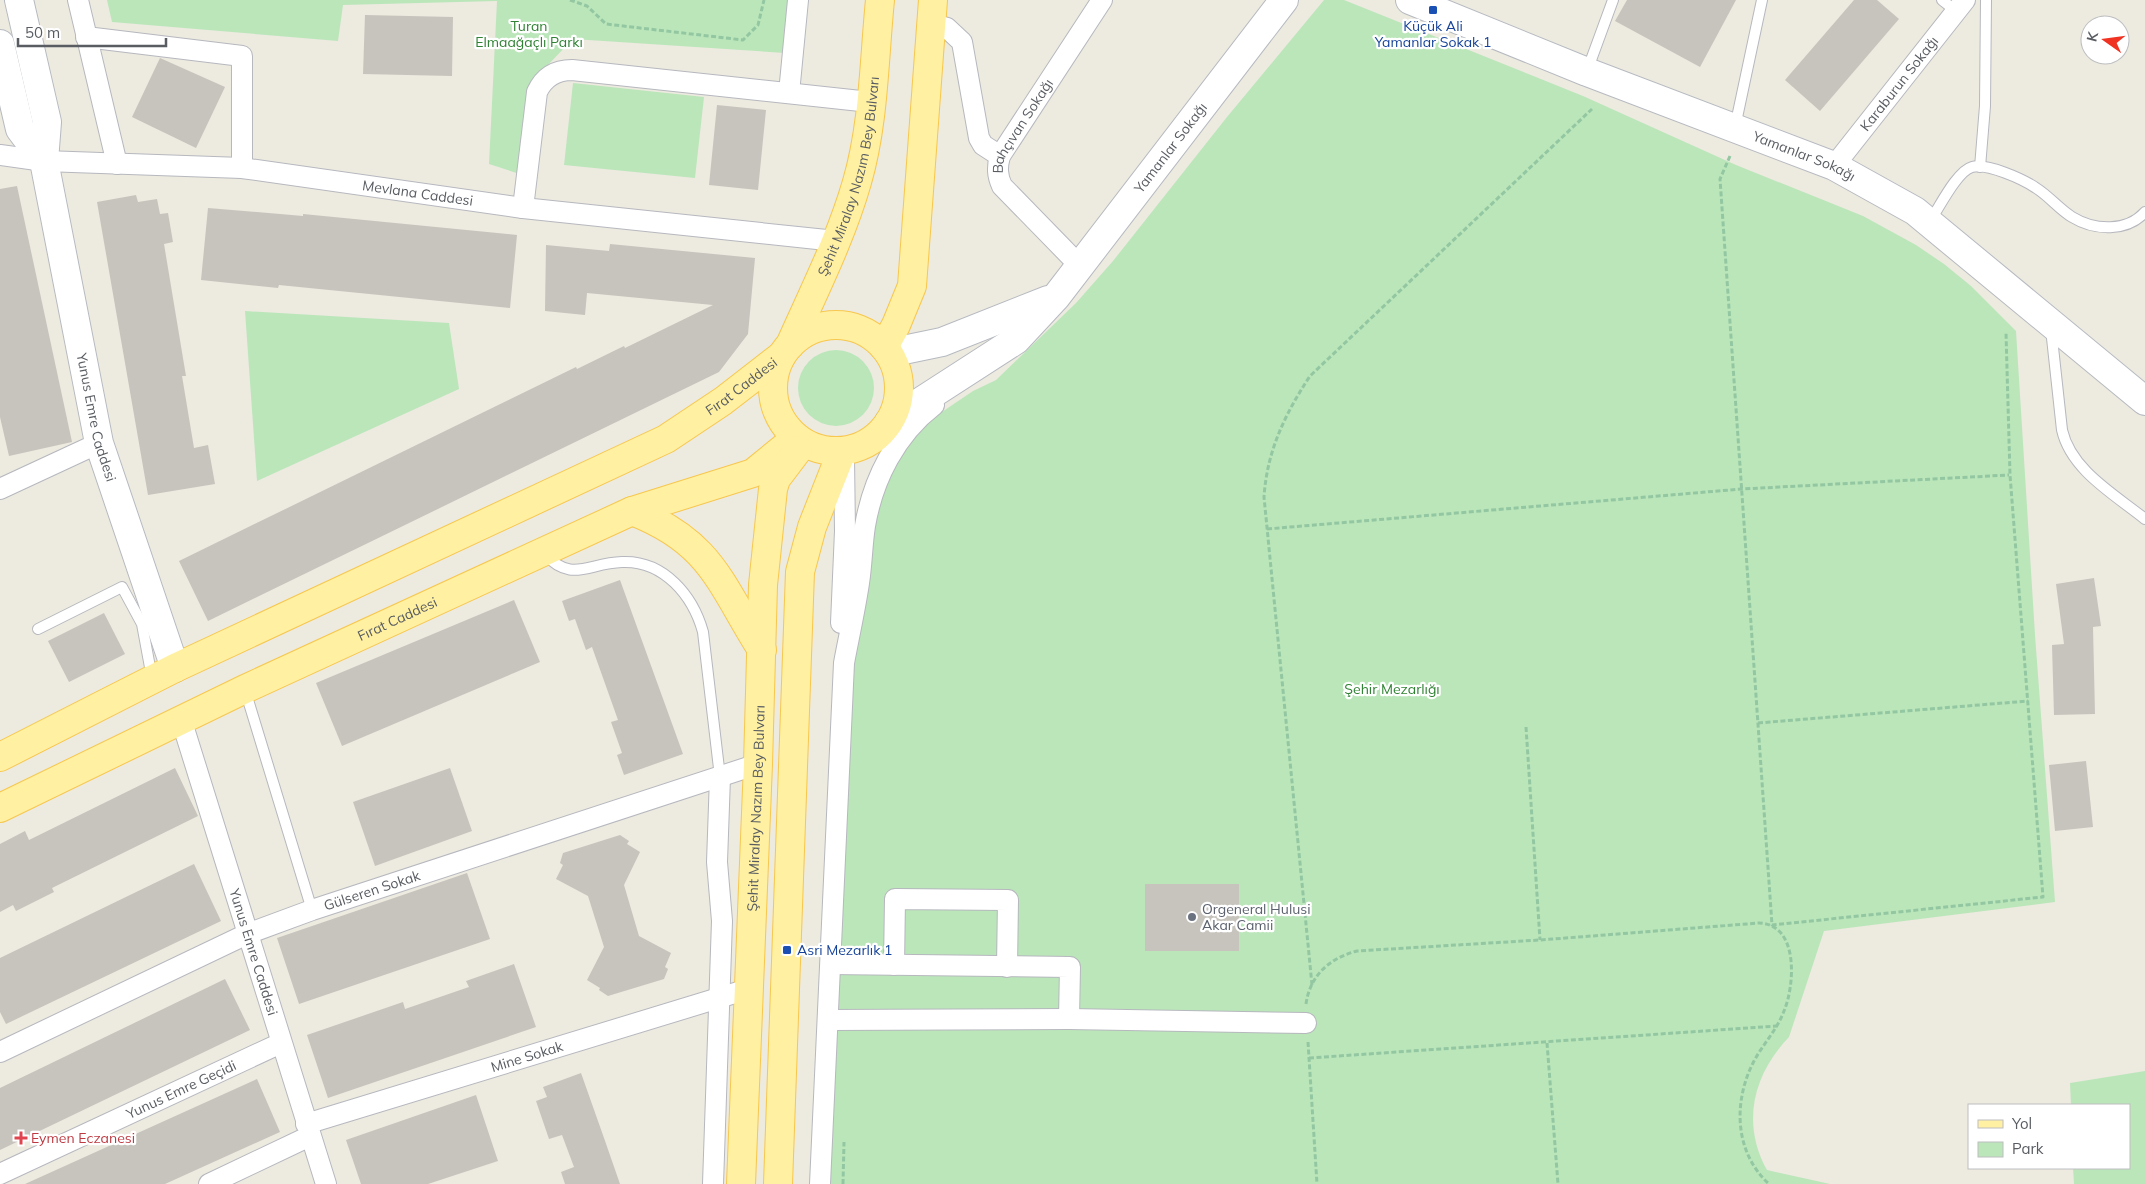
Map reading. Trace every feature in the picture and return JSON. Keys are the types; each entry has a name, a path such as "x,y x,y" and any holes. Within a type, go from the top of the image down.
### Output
{"main road":[{"name":"Şehit Miralay Nazım Bey Bulvarı","path":"785,350 836,241 858,181 866,145 880,0"},
{"path":"886,350 912,286 932,12"},
{"path":"834,324 850,326 865,332 886,350 895,366 899,388 895,409 889,422 872,440 843,451 826,451 800,440 780,419 773,395 774,375 785,350 810,330 834,324"},
{"name":"Fırat Caddesi","path":"0,757 164,674 666,439 723,401 785,350"},
{"name":"Şehit Miralay Nazım Bey Bulvarı","path":"741,1184 764,585 773,489 776,479 800,440"},
{"name":"Fırat Caddesi","path":"0,808 245,689 632,512 753,473 800,440"},
{"path":"778,1184 800,572 812,527 843,451"},
{"path":"632,512 666,527 682,537 703,556 722,579 739,614 762,650"}],"street":[{"name":"Yunus Emre Caddesi","path":"19,0 47,122 44,161 99,443 164,674"},
{"path":"78,0 117,164"},
{"path":"789,94 798,0"},
{"name":"Bahçıvan Sokağı","path":"1080,266 1002,186 998,175 1000,156 1102,0"},
{"name":"Yamanlar Sokağı","path":"889,422 1016,340 1080,266 1284,0"},
{"name":"Yamanlar Sokağı","path":"1410,0 1587,72 1834,166 1915,211 2145,402"},
{"name":"Karaburun Sokağı","path":"1834,166 1954,4"},
{"path":"932,12 962,42 980,138 983,145 1000,156"},
{"path":"86,37 242,56 242,168"},
{"name":"Yunus Emre Caddesi","path":"0,44 20,129 44,161"},
{"path":"523,208 537,92 543,81 555,72 572,70 870,102"},
{"name":"Mevlana Caddesi","path":"0,155 44,161 242,168 523,208 836,241"},
{"path":"886,350 942,342 1056,296"},
{"path":"820,1184 844,663 859,586 865,526 875,491 898,442 912,424 940,401 952,382"},
{"path":"0,489 99,443"},
{"path":"843,451 844,531 841,651 844,663"},
{"name":"Yunus Emre Caddesi","path":"181,719 326,1184"},
{"name":"Gülseren Sokak","path":"0,1052 247,934 312,910 758,764"},
{"path":"713,1184 722,921 717,862 720,777"},
{"path":"894,965 895,899 1008,900 1007,966"},
{"path":"831,964 1070,967 1069,1020"},
{"name":"Mine Sokak","path":"209,1184 308,1130 748,989"},
{"path":"828,1020 1069,1020 1306,1023"},
{"name":"Yunus Emre Geçidi","path":"0,1174 281,1043"}],"lane":[{"path":"1587,72 1613,0"},
{"path":"1735,128 1762,0"},
{"path":"1980,167 1985,106 1986,0"},
{"path":"1929,223 1960,176 1971,167 1988,167 2035,187 2073,217 2107,228 2136,222 2145,212"},
{"path":"2050,322 2062,430 2066,446 2078,464 2145,519"},
{"path":"542,553 559,567 574,571 620,562 643,564 664,574 688,598 699,618 703,632 720,777"},
{"path":"38,630 122,587 142,624 164,674"},
{"path":"245,689 312,910"}],"path":[{"path":"570,0 587,6 606,24 743,40 758,25 764,0"},
{"path":"1312,984 1264,496 1265,477 1272,447 1291,407 1310,376 1592,109"},
{"path":"1730,156 1720,179 1772,925 1783,934 1791,961 1790,993 1778,1026 1750,1070 1742,1094 1739,1118 1745,1147 1758,1172 1769,1184"},
{"path":"1317,1184 1306,1003 1312,984 1328,964 1342,956 1357,951 1540,940 1758,923 1772,925 2043,897 2010,475 2006,333"},
{"path":"1267,529 1742,489 2010,475"},
{"path":"1758,723 2028,701"},
{"path":"1526,727 1540,940"},
{"path":"1309,1058 1778,1026"},
{"path":"1547,1043 1558,1184"}],"green space":[{"name":"Turan Elmaağaçlı Parkı","path":"107,0 798,0 800,54 573,39 543,70 529,177 489,164 497,1 343,5 338,41 112,22"},
{"name":"Şehir Mezarlığı","path":"1324,0 1344,0 1583,96 1736,165 1863,216 1916,245 1944,264 1971,286 2016,331 2035,635 2055,902 1824,931 1789,1037 1767,1067 1759,1083 1753,1117 1754,1135 1767,1170 1830,1184 822,1184 858,558 883,472 930,420 973,391 996,380 1076,303 1113,261 1227,117"},
{"path":"573,83 704,97 695,178 564,165"},
{"path":"245,311 449,323 459,389 257,481"},
{"path":"836,350 850,353 863,361 871,374 874,388 871,402 863,415 850,423 836,426 822,423 809,415 801,402 798,388 801,374 809,361 822,353"},
{"path":"2145,1071 2145,1184 2074,1184 2073,1169 2130,1169 2130,1104 2071,1104 2070,1083"}],"building":[{"path":"1627,0 1736,0 1700,67 1615,21"},
{"path":"1854,0 1877,0 1899,19 1820,111 1785,80"},
{"path":"365,15 453,17 452,76 363,74"},
{"path":"160,58 225,87 196,148 132,117"},
{"path":"717,105 766,110 758,190 709,185"},
{"path":"17,186 72,442 9,456 0,417 0,189"},
{"path":"136,195 138,202 157,199 160,214 168,213 173,242 164,244 186,376 182,376 194,448 208,445 215,484 148,495 97,202"},
{"path":"208,208 303,216 303,214 517,235 510,308 279,285 278,288 201,280"},
{"path":"610,244 755,258 748,334 719,372 208,621 179,561 576,367 577,369 624,346 625,348 713,305 587,293 585,315 545,311 546,245 609,251"},
{"path":"2094,578 2101,626 2093,627 2095,714 2054,715 2052,645 2064,644 2056,584"},
{"path":"620,580 683,754 624,775 617,755 622,753 611,722 618,720 592,647 586,650 575,619 569,621 562,601"},
{"path":"514,600 540,662 342,746 316,683"},
{"path":"104,613 125,654 69,682 48,641"},
{"path":"2086,761 2093,827 2055,831 2049,765"},
{"path":"175,768 198,816 52,888 54,892 16,911 13,905 0,912 0,844 25,831 29,840"},
{"path":"450,768 472,831 375,866 353,802"},
{"path":"620,835 629,841 627,844 640,852 624,885 639,936 671,953 665,967 668,969 664,979 608,996 599,990 600,988 587,980 604,947 588,896 556,879 563,865 560,863 563,853"},
{"path":"194,864 221,921 6,1024 0,1012 0,958"},
{"path":"467,873 490,939 299,1004 277,938"},
{"name":"Orgeneral Hulusi Akar Camii","path":"1145,884 1239,884 1239,951 1145,951"},
{"path":"514,964 536,1027 328,1098 307,1035 403,1002 405,1009 469,987 466,981"},
{"path":"225,979 250,1030 0,1150 0,1088"},
{"path":"581,1073 620,1184 565,1184 561,1172 574,1167 562,1135 549,1139 536,1101 547,1097 543,1087"},
{"path":"257,1079 280,1132 165,1184 25,1184"},
{"path":"476,1095 498,1161 428,1184 361,1184 346,1140"}],"place":[{"name":"Küçük Ali Yamanlar Sokak 1","path":"1433,10"},
{"name":"Orgeneral Hulusi Akar Camii","path":"1192,917"},
{"name":"Asri Mezarlık 1","path":"787,950"},
{"name":"Eymen Eczanesi","path":"21,1138"}]}
